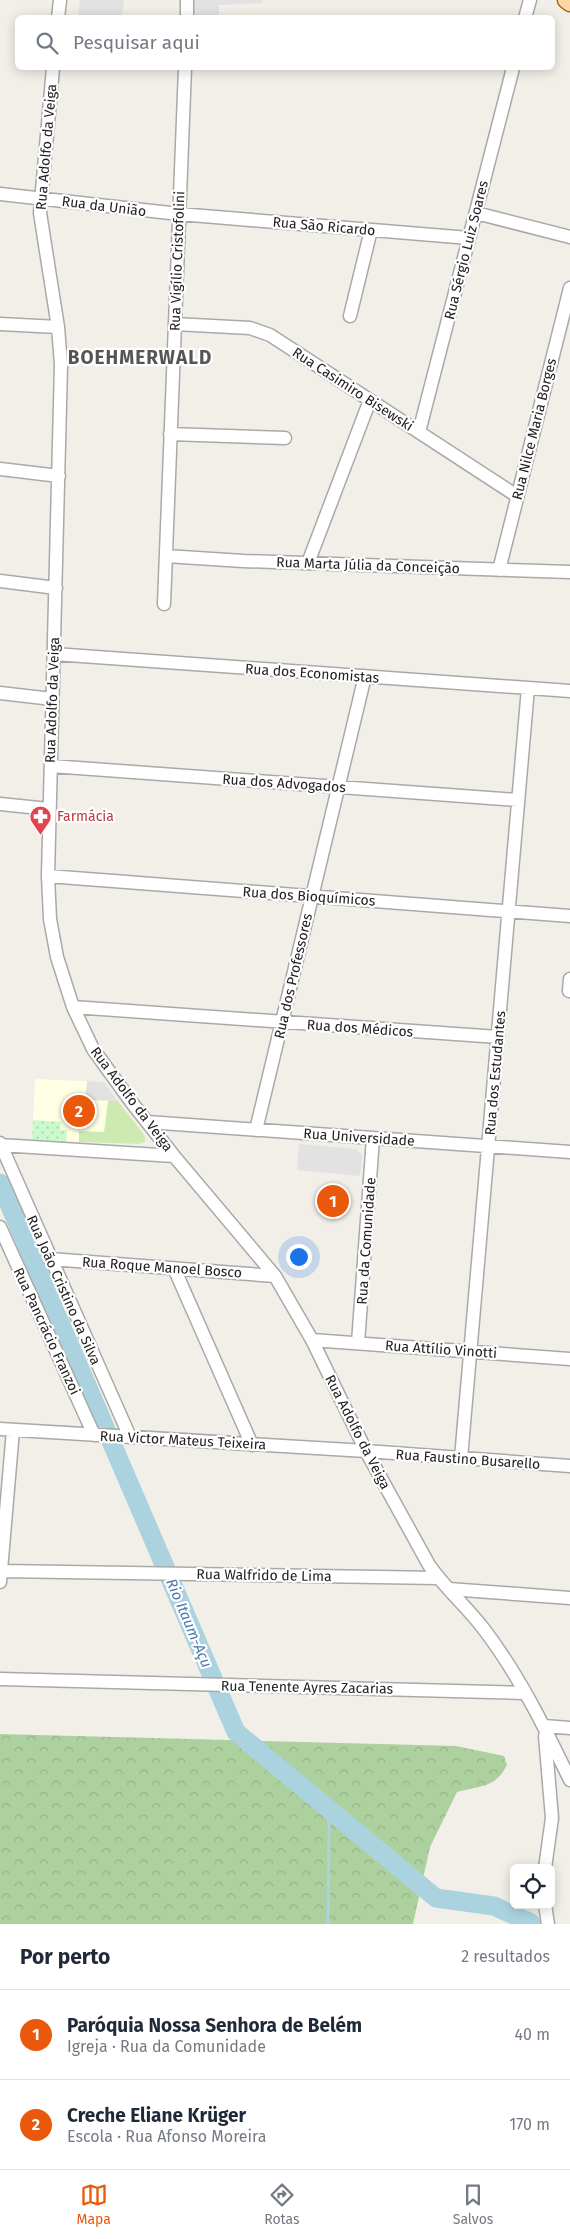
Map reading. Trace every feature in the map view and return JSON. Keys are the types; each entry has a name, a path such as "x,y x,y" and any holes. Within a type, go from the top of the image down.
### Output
{"main road":[{"path":"566,0 570,3"}],"street":[{"path":"58,15 60,0"},
{"path":"187,0 187,15"},
{"path":"526,15 530,0"},
{"name":"Rua Adolfo da Veiga","path":"53,70 40,198 42,230 58,327 61,373 48,876 53,938 73,1007 94,1050 147,1122 275,1276 312,1340 366,1451 418,1546 438,1578 484,1629 544,1726 570,1780"},
{"name":"Rua Vigílio Cristofolini","path":"164,604 185,70"},
{"name":"Rua Sérgio Luiz Soares","path":"420,432 512,70"},
{"name":"Rua da União","path":"0,194 179,214"},
{"path":"476,213 570,237"},
{"name":"Rua São Ricardo","path":"179,214 469,238"},
{"path":"350,316 371,230"},
{"name":"Rua Nilce Maria Borges","path":"498,570 570,288"},
{"path":"0,324 58,327"},
{"name":"Rua Casimiro Bisewski","path":"175,324 250,328 264,331 517,496"},
{"path":"308,563 370,400"},
{"path":"170,434 285,438"},
{"path":"0,469 59,476"},
{"name":"Rua Marta Júlia da Conceição","path":"166,556 570,572"},
{"path":"0,581 56,588"},
{"name":"Rua dos Economistas","path":"54,654 570,691"},
{"name":"Rua dos Professores","path":"256,1130 364,676"},
{"name":"Rua dos Estudantes","path":"461,1458 528,688"},
{"path":"0,693 52,699"},
{"name":"Rua dos Advogados","path":"51,766 518,800"},
{"path":"0,804 49,809"},
{"name":"Rua dos Bioquímicos","path":"48,876 570,916"},
{"name":"Rua dos Médicos","path":"73,1007 498,1037"},
{"name":"Rua Universidade","path":"147,1122 570,1152"},
{"name":"Rua da Comunidade","path":"358,1344 373,1138"},
{"path":"0,1144 174,1156"},
{"name":"Rua João Cristino da Silva","path":"0,1144 124,1437"},
{"name":"Rua Pancrácio Franzoi","path":"0,1227 6,1256 98,1435"},
{"name":"Rua Roque Manoel Bosco","path":"50,1259 275,1276"},
{"path":"174,1268 252,1444"},
{"name":"Rua Attílio Vinotti","path":"312,1340 570,1359"},
{"path":"0,1576 6,1430"},
{"name":"Rua Victor Mateus Teixeira","path":"6,1430 366,1451"},
{"name":"Rua Faustino Busarello","path":"366,1451 570,1466"},
{"name":"Rua Walfrido de Lima","path":"0,1576 177,1574 438,1578"},
{"path":"449,1589 570,1598"},
{"name":"Rua Tenente Ayres Zacarias","path":"0,1679 524,1693"},
{"path":"546,1864 552,1818 552,1794 544,1726 570,1728"},
{"path":"546,1909 548,1924"}],"shaded area":[{"path":"80,0 124,0 122,15 78,15"},
{"path":"194,0 262,0 262,3 219,5 219,15 194,15"},
{"path":"35,1079 104,1082 145,1136 145,1142 139,1144 32,1140"},
{"path":"87,1081 104,1082 118,1101 85,1100"},
{"path":"299,1144 356,1149 362,1155 360,1176 297,1170"}],"green space":[{"path":"108,1101 118,1101 145,1136 145,1142 139,1144 79,1142 79,1131 104,1132"},
{"path":"33,1120 61,1122 60,1130 67,1130 66,1142 32,1140"},
{"path":"0,1734 456,1746 504,1756 507,1765 503,1773 492,1782 480,1787 457,1792 430,1847 413,1924 0,1924"}],"waterway":[{"name":"Rio Itaum-Açu","path":"0,1183 236,1732 436,1898 494,1906 531,1923"},
{"path":"328,1924 329,1809"}],"place":[{"name":"Farmácia","path":"41,835"},
{"name":"Creche Eliane Krüger","path":"79,1111"},
{"name":"Paróquia Nossa Senhora de Belém","path":"333,1201"}],"district":[{"name":"BOEHMERWALD","path":"140,357"}]}
